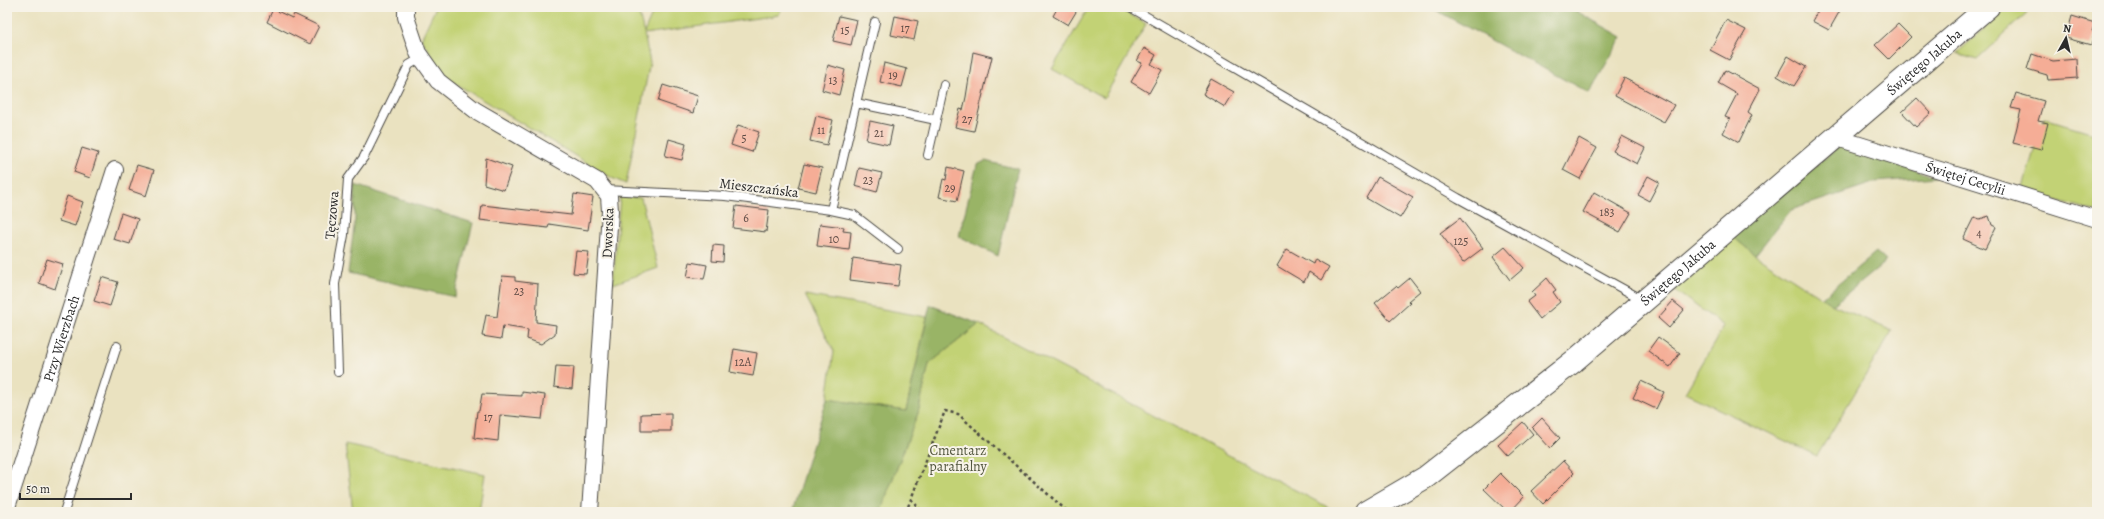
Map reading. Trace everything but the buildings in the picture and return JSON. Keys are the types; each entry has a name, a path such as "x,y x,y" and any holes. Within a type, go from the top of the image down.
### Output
{"street":[{"name":"Dworska","path":"406,7 406,17 421,58 438,81 475,110 572,165 597,181 609,196 610,211 590,512"},
{"name":"Świętego Jakuba","path":"1366,512 1426,477 1574,360 1982,10"},
{"name":"Świętej Cecylii","path":"1834,137 2097,219"},
{"name":"Przy Wierzbach","path":"7,507 115,170"}],"lane":[{"path":"1130,7 1458,198 1643,301"},
{"path":"831,210 875,22"},
{"name":"Tęczowa","path":"338,372 335,284 344,235 348,179 364,158 409,65 421,58"},
{"path":"928,155 944,85"},
{"path":"856,103 936,120"},
{"name":"Mieszczańska","path":"604,190 725,196 831,210 854,215 898,249"},
{"path":"64,512 117,346"}],"path":[{"path":"906,512 945,410 958,414 1068,512"},
{"path":"910,499 922,512"}],"green space":[{"path":"436,7 637,7 644,33 655,7 782,7 779,15 644,34 650,62 626,184 612,178 448,79 421,39"},
{"path":"1089,7 1118,7 1146,24 1104,98 1052,69"},
{"path":"1430,7 1569,7 1622,37 1589,93"},
{"path":"2008,7 2033,7 1977,59 1957,53"},
{"path":"2044,118 2097,134 2097,212 2022,190"},
{"path":"1841,145 1936,177 1876,182 1791,210 1755,255 1731,235"},
{"path":"985,161 1018,169 998,256 959,236 977,165"},
{"path":"355,185 473,223 455,297 348,273 355,219"},
{"path":"620,197 641,198 658,268 613,284"},
{"path":"1731,235 1755,255 1833,305 1892,331 1817,456 1685,393 1724,326 1670,287"},
{"path":"1876,252 1886,261 1833,305 1822,298"},
{"path":"805,295 927,317 906,411 827,399 834,351"},
{"path":"930,305 979,324 929,364 918,413 880,512 792,512 827,399 906,411"},
{"name":"Cmentarz parafialny","path":"979,324 1337,512 880,512 918,413 929,364"},
{"path":"345,444 485,474 479,512 353,512"}]}
